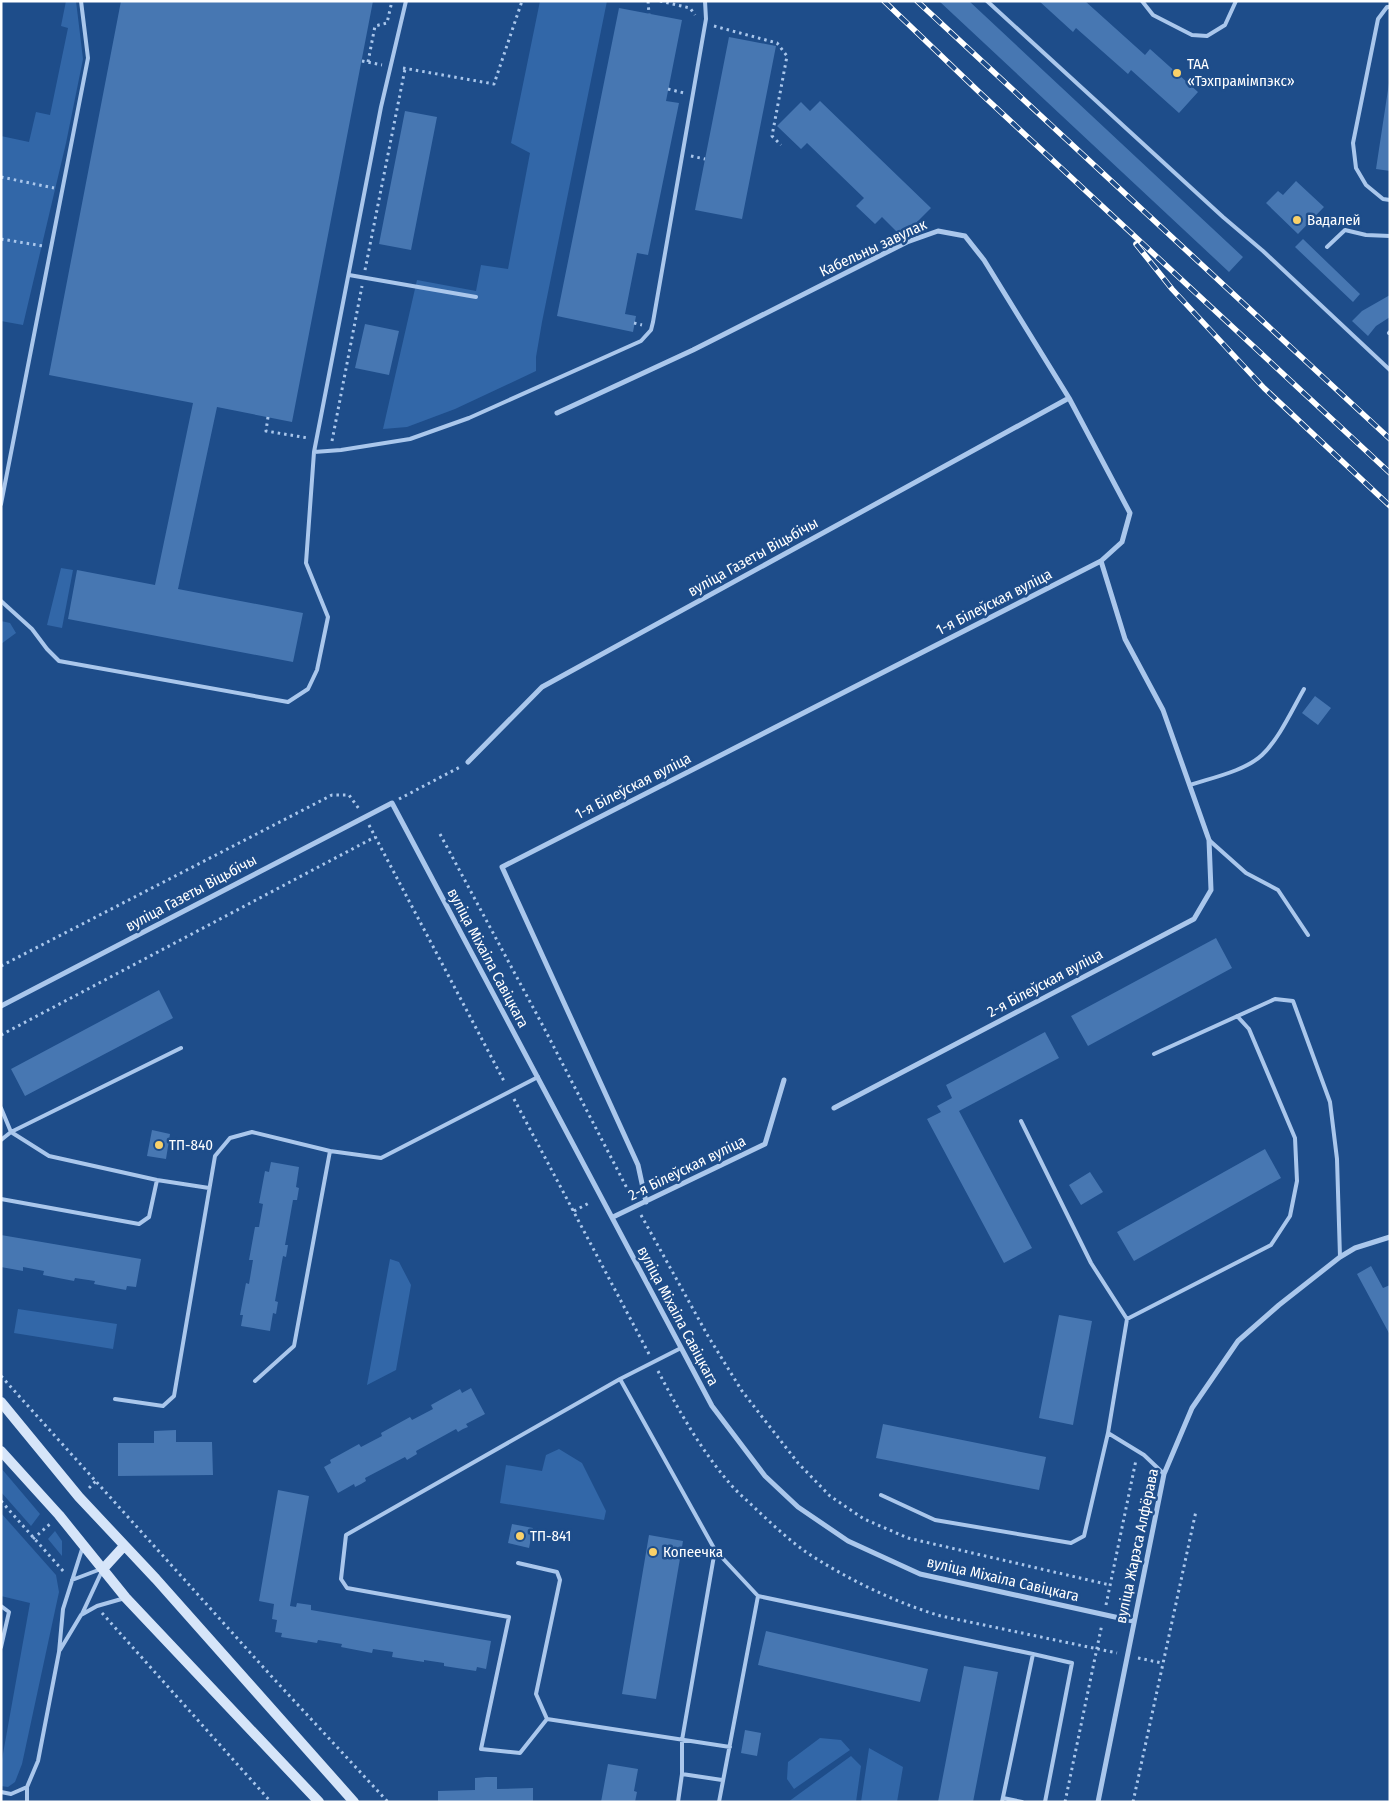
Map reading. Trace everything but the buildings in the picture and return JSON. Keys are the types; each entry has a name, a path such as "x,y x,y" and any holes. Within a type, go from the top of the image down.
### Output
{"main road":[{"path":"1,1402 79,1497 156,1578 354,1802"},
{"path":"1,1451 59,1515 126,1598 320,1802"},
{"path":"103,1568 124,1546"}],"street":[{"name":"Кабельны завулак","path":"557,413 693,350 907,242 938,231 965,236 979,254 1068,398 1130,512 1122,542 1101,561"},
{"name":"вуліца Газеты Віцьбічы","path":"468,762 542,687 1068,398"},
{"name":"2-я Білеўская вуліца","path":"834,1108 1194,919 1211,890 1209,840 1163,710 1125,638 1101,561"},
{"name":"1-я Білеўская вуліца","path":"646,1202 638,1165 502,867 1101,561"},
{"name":"вуліца Газеты Віцьбічы","path":"1,1006 392,803"},
{"name":"вуліца Міхаіла Савіцкага","path":"392,803 712,1406 765,1476 798,1507 848,1540 920,1574 1134,1621"},
{"name":"2-я Білеўская вуліца","path":"613,1217 765,1144 784,1080"},
{"name":"вуліца Жарэса Алфёрава","path":"1098,1802 1164,1474 1192,1408 1238,1341 1279,1305 1355,1248 1390,1237"}],"lane":[{"path":"1,504 88,58 81,1"},
{"path":"1,601 32,629 47,649 59,660 288,702 308,689 317,670 328,617 306,563 314,452 390,66 406,1"},
{"path":"314,452 341,450 410,439 469,418 642,341 651,330 653,322 705,23 705,1"},
{"path":"987,1 1222,217 1264,251 1390,370"},
{"path":"1142,1 1153,15 1192,35 1207,36 1226,24 1236,1"},
{"path":"1390,6 1387,7 1378,19 1354,143 1356,168 1366,185 1383,199 1390,200"},
{"path":"1327,247 1346,230 1366,235 1390,236"},
{"path":"349,274 476,297"},
{"path":"1190,785 1243,767 1261,756 1274,741 1304,689"},
{"path":"1209,840 1246,873 1278,890 1308,935"},
{"path":"1154,1054 1275,999 1293,1001 1330,1102 1337,1159 1340,1258"},
{"path":"1127,1319 1271,1245 1290,1216 1297,1181 1295,1138 1250,1029 1237,1016"},
{"path":"1,1140 11,1132 181,1048"},
{"path":"115,1399 163,1406 174,1396 209,1188 216,1156 230,1138 252,1132 330,1151 381,1158 538,1077"},
{"path":"1,1108 11,1132 49,1156 157,1180 209,1188"},
{"path":"881,1495 935,1520 1071,1543 1084,1536 1108,1433 1127,1319 1090,1263 1021,1122"},
{"path":"255,1381 294,1346 330,1151"},
{"path":"1,1199 139,1224 149,1217 157,1180"},
{"path":"547,1719 520,1753 481,1749 509,1618 347,1588 341,1579 346,1534 620,1379 681,1348"},
{"path":"620,1379 716,1550 758,1596 1072,1663 1045,1802"},
{"path":"1108,1433 1144,1455 1164,1474"},
{"path":"27,1802 27,1787 38,1761 59,1652 63,1609 84,1545"},
{"path":"678,1802 682,1774 682,1740 716,1550"},
{"path":"518,1563 557,1572 560,1580 536,1694 547,1719"},
{"path":"72,1580 103,1568"},
{"path":"59,1652 81,1615 103,1568"},
{"path":"719,1802 758,1596"},
{"path":"81,1615 96,1606 126,1598"},
{"path":"1,1606 9,1612 1,1647"},
{"path":"1022,1802 1002,1800 1033,1654"},
{"path":"547,1719 730,1748"},
{"path":"682,1774 722,1780"},
{"path":"1,1792 11,1794 27,1787"}],"path":[{"path":"368,62 375,26 387,23 392,1"},
{"path":"362,61 494,84 522,1"},
{"path":"648,1 649,14"},
{"path":"660,1 690,8 699,22 777,42 787,56 772,136 781,145"},
{"path":"332,442 405,68"},
{"path":"685,102 687,93"},
{"path":"1,177 62,190"},
{"path":"1,239 50,247"},
{"path":"640,334 644,315"},
{"path":"634,324 642,325"},
{"path":"268,417 266,431 316,440 341,441"},
{"path":"392,803 468,762"},
{"path":"1,966 332,795 349,795 364,817 675,1404 708,1456 733,1487 770,1522 805,1551 831,1568 898,1601 927,1612 1162,1663"},
{"path":"440,834 543,1026 636,1207 708,1336 742,1391 798,1463 830,1496 864,1519 908,1538 1110,1585"},
{"path":"1,1035 375,838"},
{"path":"574,1211 601,1197"},
{"path":"1,1376 273,1678 388,1802"},
{"path":"89,1488 96,1481"},
{"path":"1,1502 72,1580"},
{"path":"1133,1802 1196,1510"},
{"path":"33,1539 52,1522"},
{"path":"96,1606 272,1802"}],"shaded area":[{"path":"66,1 76,1 83,59 66,143 23,325 1,321 1,136 29,142 36,112 50,115 68,28 61,26"},
{"path":"540,1 607,1 542,322 536,357 536,371 455,409 407,427 383,429 417,280 476,291 481,265 508,269 530,153 511,143"},
{"path":"61,568 73,570 62,628 47,625"},
{"path":"1,621 10,623 16,633 1,644"},
{"path":"390,1259 399,1262 411,1285 396,1370 367,1385"},
{"path":"18,1309 117,1324 113,1349 14,1333"},
{"path":"559,1449 582,1463 606,1511 604,1520 500,1503 506,1465 542,1471 546,1455"},
{"path":"1,1468 40,1514 31,1526 1,1492"},
{"path":"1,1513 56,1575 59,1592 22,1764 15,1782 8,1787 1,1786 1,1765 30,1603 1,1596"},
{"path":"55,1531 62,1541 62,1556 48,1539"},
{"path":"820,1738 841,1740 850,1750 794,1789 787,1779 788,1762"},
{"path":"869,1748 903,1767 897,1802 861,1802"},
{"path":"851,1756 861,1766 856,1802 788,1802"}],"railway":[{"path":"884,1 977,90 1390,473"},
{"path":"917,1 1390,439"},
{"path":"1136,244 1172,289 1264,388 1390,506"}],"place":[{"name":"ТАА «Тэхпрамімпэкс»","path":"1177,73"},
{"name":"Вадалей","path":"1297,220"},
{"name":"ТП-840","path":"159,1145"},
{"name":"ТП-841","path":"520,1536"},
{"name":"Копеечка","path":"653,1552"}]}
